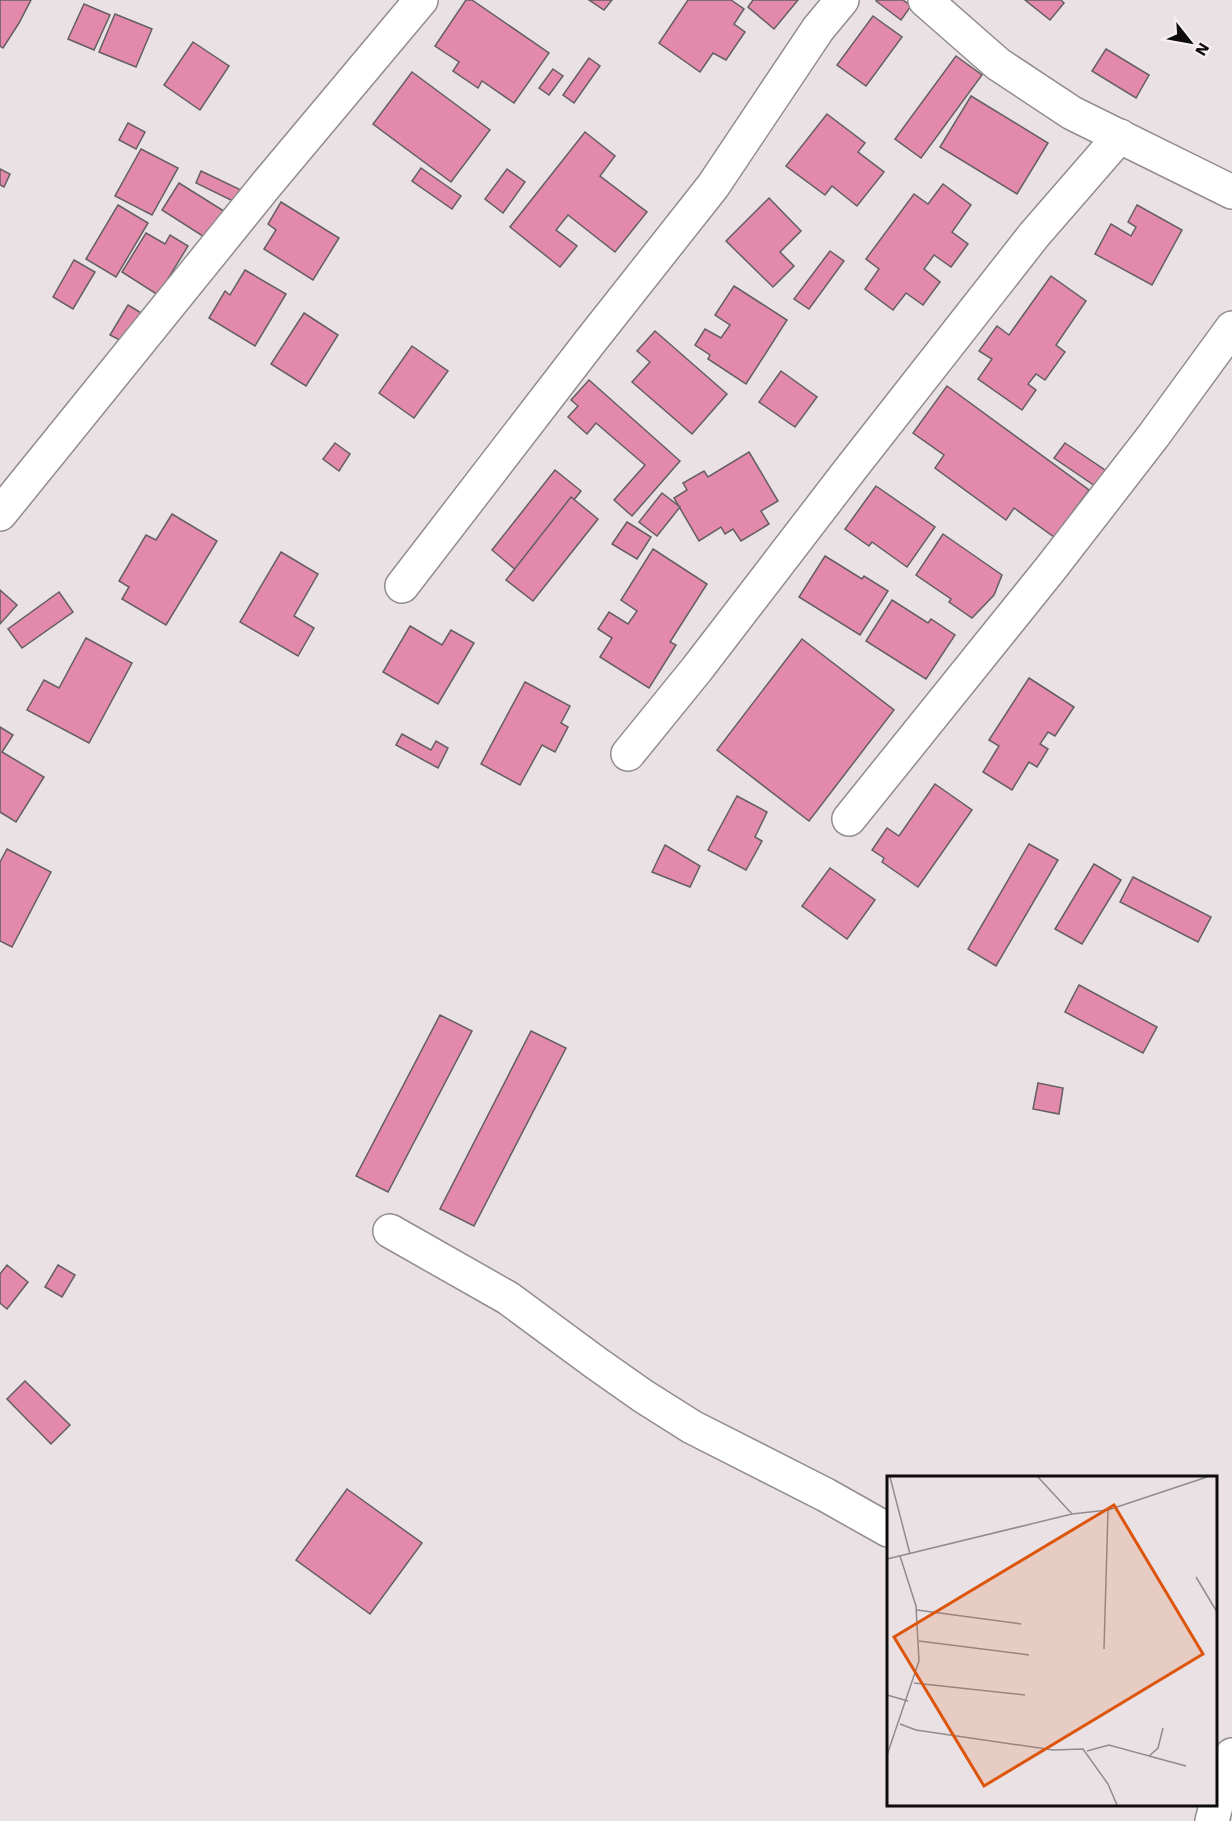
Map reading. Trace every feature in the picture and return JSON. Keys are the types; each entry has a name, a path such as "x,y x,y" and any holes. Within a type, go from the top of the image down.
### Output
{"street":[{"path":"0,514 259,194 421,0"},
{"path":"402,586 713,186 818,29 842,0"},
{"path":"925,0 998,64 1072,113 1232,192"},
{"path":"628,754 697,669 841,480 1034,235 1120,136"},
{"path":"849,819 1058,559 1154,435 1232,328"},
{"path":"390,1231 508,1298 643,1396 692,1427 826,1495 887,1529"},
{"path":"1217,1797 1224,1764"},
{"path":"1212,1821 1215,1806"}],"building":[{"path":"0,0 31,0 3,48 0,46"},
{"path":"466,0 472,0 549,53 514,103 482,81 478,88 453,71 459,62 435,46"},
{"path":"589,0 612,0 604,10"},
{"path":"688,0 731,0 744,9 734,24 745,32 726,60 713,53 700,72 659,43"},
{"path":"753,0 798,0 774,29 748,7"},
{"path":"877,0 903,0 911,6 901,20"},
{"path":"1025,0 1061,0 1064,3 1050,20"},
{"path":"84,4 110,15 94,50 68,39"},
{"path":"115,14 152,29 136,67 99,52"},
{"path":"873,16 902,37 866,86 837,65"},
{"path":"193,42 229,66 200,110 164,85"},
{"path":"1106,49 1149,75 1136,98 1092,71"},
{"path":"956,56 982,75 921,158 895,139"},
{"path":"589,58 600,66 574,103 563,95"},
{"path":"553,69 563,76 549,95 539,88"},
{"path":"412,72 490,130 451,182 373,124"},
{"path":"971,96 1048,143 1017,194 940,147"},
{"path":"827,114 865,143 858,152 884,172 857,206 832,186 825,195 786,166"},
{"path":"128,123 145,132 136,149 119,140"},
{"path":"585,132 615,156 600,176 647,212 615,252 568,215 556,230 577,246 560,267 510,227"},
{"path":"141,149 178,168 152,215 115,196"},
{"path":"421,168 461,196 452,209 412,181"},
{"path":"0,169 10,174 4,187 0,185"},
{"path":"507,169 525,182 503,213 485,199"},
{"path":"201,171 241,190 235,202 196,183"},
{"path":"179,183 227,213 209,240 162,210"},
{"path":"943,184 971,205 952,232 968,244 951,267 934,255 924,269 940,282 923,305 906,293 893,310 865,289 879,269 866,259 914,194 928,204"},
{"path":"769,198 801,231 780,252 794,266 773,287 726,241"},
{"path":"281,202 339,238 313,280 264,249 276,230 268,224"},
{"path":"118,205 148,223 116,277 86,259"},
{"path":"1137,205 1182,230 1152,285 1095,254 1111,224 1131,236 1136,227 1128,222"},
{"path":"146,233 165,244 170,235 188,246 158,295 122,272"},
{"path":"830,251 844,261 809,309 794,299"},
{"path":"74,260 95,272 73,309 53,297"},
{"path":"245,270 286,294 255,346 209,318 225,291 230,295"},
{"path":"1051,276 1086,301 1056,345 1065,352 1045,380 1036,374 1028,384 1036,390 1022,410 978,379 992,359 979,351 997,326 1009,335"},
{"path":"734,286 787,320 746,384 708,359 710,355 695,345 705,329 721,338 730,325 715,315"},
{"path":"128,305 148,317 131,346 110,335"},
{"path":"304,313 338,335 306,386 271,364"},
{"path":"655,331 727,394 692,434 632,382 650,362 637,351"},
{"path":"412,346 448,371 414,418 379,393"},
{"path":"781,371 817,397 795,427 759,402"},
{"path":"589,380 680,461 632,516 614,500 645,465 596,423 587,434 568,417 578,406 571,400"},
{"path":"947,386 1089,490 1054,537 1014,508 1006,520 935,468 944,455 913,433"},
{"path":"335,443 350,454 339,471 323,459"},
{"path":"1065,443 1108,472 1098,488 1054,458"},
{"path":"749,452 778,501 761,511 769,524 741,541 733,529 725,534 721,527 699,541 674,498 687,490 683,483 704,471 708,477"},
{"path":"555,470 581,491 517,571 492,550"},
{"path":"876,486 935,527 907,567 872,542 869,546 845,529"},
{"path":"662,493 680,507 657,536 639,522"},
{"path":"571,497 598,519 533,601 506,580"},
{"path":"172,514 217,541 166,625 122,599 129,587 119,581 146,535 156,540"},
{"path":"627,522 651,537 637,559 612,544"},
{"path":"943,534 1002,575 994,595 972,618 949,602 951,599 916,575"},
{"path":"653,549 707,584 670,642 676,645 649,688 600,657 612,638 598,629 609,612 628,624 637,611 621,600"},
{"path":"281,552 318,574 294,616 314,628 298,656 240,622"},
{"path":"825,556 862,579 864,576 888,591 860,635 799,597"},
{"path":"0,590 17,605 0,624"},
{"path":"59,592 73,612 22,648 8,629"},
{"path":"892,600 928,623 931,619 955,635 926,679 866,641"},
{"path":"410,626 442,645 451,630 474,643 438,704 383,672"},
{"path":"86,638 132,663 89,743 27,710 44,680 59,688"},
{"path":"802,639 894,710 809,821 717,750"},
{"path":"1029,678 1074,707 1055,736 1048,732 1040,744 1048,749 1037,767 1029,762 1012,790 983,772 999,746 989,740"},
{"path":"525,682 570,706 561,723 568,727 555,752 542,745 520,785 481,764"},
{"path":"0,727 13,735 2,752 44,777 16,822 0,812"},
{"path":"402,734 431,750 436,741 448,748 438,768 396,745"},
{"path":"935,784 972,810 918,887 882,862 884,858 872,850 887,828 899,836"},
{"path":"737,796 767,812 755,837 762,841 746,870 708,850"},
{"path":"1029,844 1058,860 996,966 968,949"},
{"path":"665,845 700,866 690,887 652,872"},
{"path":"7,849 51,872 12,947 0,941 0,862"},
{"path":"1094,864 1121,880 1082,944 1055,929"},
{"path":"830,868 875,900 847,939 802,906"},
{"path":"1133,877 1211,917 1198,942 1120,902"},
{"path":"1079,985 1157,1027 1143,1053 1065,1012"},
{"path":"440,1015 472,1031 388,1192 356,1176"},
{"path":"531,1031 566,1048 474,1226 440,1209"},
{"path":"1038,1083 1063,1088 1059,1114 1033,1109"},
{"path":"7,1265 28,1282 7,1309 0,1303 0,1274"},
{"path":"58,1265 75,1275 62,1297 45,1287"},
{"path":"25,1381 70,1425 51,1444 7,1399"},
{"path":"347,1489 422,1543 370,1614 296,1560"}]}
